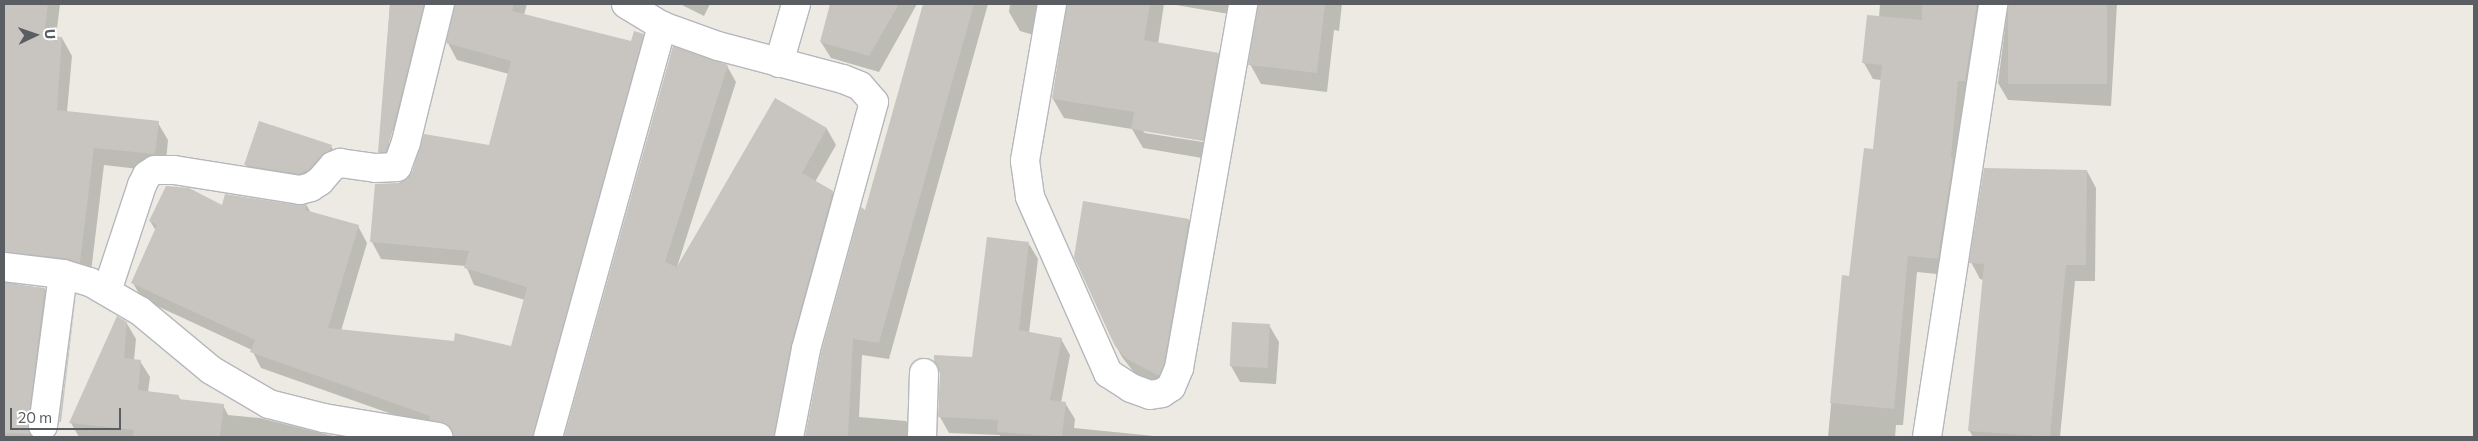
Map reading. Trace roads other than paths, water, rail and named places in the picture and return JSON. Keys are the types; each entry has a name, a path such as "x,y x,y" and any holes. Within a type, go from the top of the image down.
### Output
{"street":[{"path":"107,291 142,185 147,176 155,170 174,170 300,190 311,187 320,181 333,166 340,164 376,168 397,167 406,142 440,4"},
{"path":"626,4 662,26 718,46 782,53 860,86 874,102 806,349 789,437"},
{"path":"782,53 796,4"},
{"path":"1052,4 1025,162 1030,197 1108,373 1131,388 1150,395 1162,393 1171,387 1179,368 1243,4"},
{"path":"1927,437 1993,4"},
{"path":"548,437 662,26"},
{"path":"4,267 63,274 90,282 140,311 211,370 269,404 324,418 438,437"},
{"path":"43,426 63,274"},
{"path":"922,437 924,373"}]}
